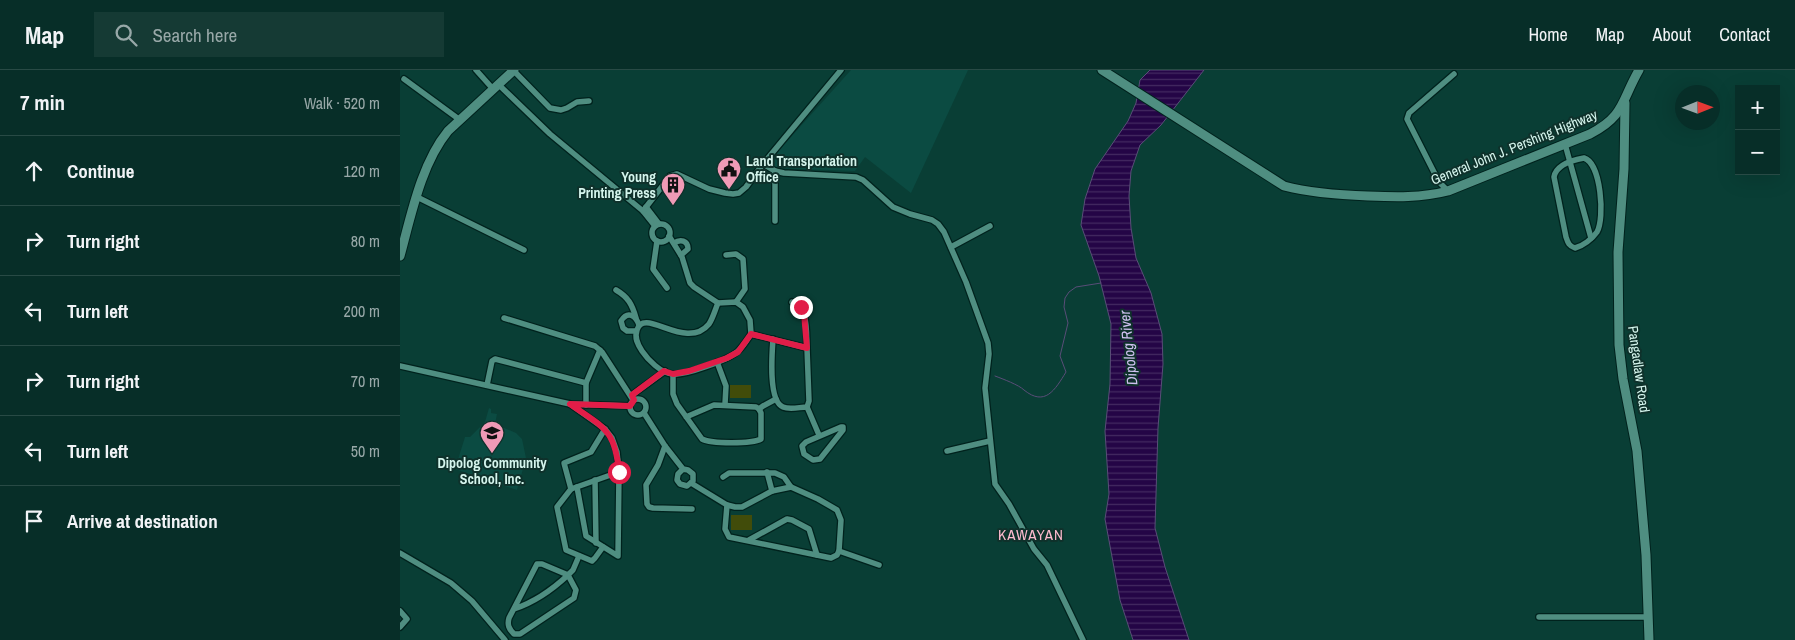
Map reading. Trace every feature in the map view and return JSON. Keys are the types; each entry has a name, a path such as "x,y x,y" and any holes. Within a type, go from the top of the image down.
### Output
{"main road":[{"path":"400,256 417,198 434,150 448,131 514,70"},
{"name":"General John J. Pershing Highway","path":"1102,70 1284,186 1305,192 1405,197 1430,196 1448,191 1606,126 1625,101 1639,70"},
{"name":"Pangadlaw Road","path":"1625,101 1624,169 1618,252 1619,345 1623,379 1637,451 1646,554 1649,640"}],"street":[{"path":"476,70 550,134 644,209 657,225"},
{"path":"514,70 550,108 561,110 577,102 589,101"},
{"path":"644,209 670,176 677,174 709,189 733,194 739,193 746,187 841,70"},
{"path":"1448,191 1439,182 1407,119 1409,113 1414,108 1454,74"},
{"path":"404,79 460,120"},
{"path":"1565,144 1591,238"},
{"path":"1579,159 1588,160 1595,172 1600,192 1600,222 1597,231 1591,238 1575,248 1568,244 1554,177 1558,168 1579,159"},
{"path":"763,164 775,171 856,177 863,180 893,207 932,220 938,224 951,247 984,328 988,343 989,354 985,388 994,484 1009,504 1034,549 1047,565 1083,640"},
{"path":"775,171 775,221"},
{"path":"417,198 524,250"},
{"path":"616,290 626,295 630,300 638,328 637,341 646,357 664,371 673,374 717,362 738,352 751,334 750,320 747,312 736,302 718,303 694,288 690,283 681,256 669,236 668,227 664,224 657,225"},
{"path":"657,225 652,234 658,241 664,241 669,236"},
{"path":"951,247 990,226"},
{"path":"674,243 680,240 687,244 688,249 681,256"},
{"path":"658,241 653,269 666,288"},
{"path":"726,255 736,254 743,259 745,289 736,302"},
{"path":"792,302 801,307 804,314 810,401 807,407"},
{"path":"636,318 632,315 626,316 621,321 623,328 627,331 638,328 644,322 649,322 681,334 697,331 708,326 718,303"},
{"path":"400,366 570,404 586,405 632,400 640,399 645,401 647,408 644,413 634,414 632,400 600,350 590,344 504,318"},
{"path":"751,334 807,348"},
{"path":"773,338 772,368 776,399 781,407 807,407"},
{"path":"586,405 586,383 600,350"},
{"path":"487,385 492,361 495,359 586,383"},
{"path":"717,362 726,386 725,404"},
{"path":"632,400 664,371"},
{"path":"673,374 673,394 677,404 706,442 756,442 760,439 762,433 760,409"},
{"path":"760,409 776,399"},
{"path":"570,404 605,429 612,438 617,452 619,472 618,555 586,536 574,488 564,463 591,452 605,429"},
{"path":"686,417 708,406 725,404 760,409"},
{"path":"807,407 819,435"},
{"path":"644,413 683,470"},
{"path":"843,427 820,459 816,461 804,454 802,450 806,442 819,435 843,427"},
{"path":"947,451 990,441"},
{"path":"665,446 656,468 646,485 647,504 653,508 692,509"},
{"path":"683,470 691,472 693,479 691,483 685,486 678,482 678,474 683,470"},
{"path":"603,547 594,560 567,551 564,548 557,509 558,505 574,488 619,472"},
{"path":"723,478 729,473 767,472 780,474 791,488 818,499 837,510 841,520 839,551 837,555 831,558 729,537 725,529 727,505"},
{"path":"767,472 772,491"},
{"path":"595,480 596,543"},
{"path":"691,483 727,505 735,507 742,507 772,491 791,488"},
{"path":"749,540 783,521 792,520 809,529 817,555"},
{"path":"839,551 879,566"},
{"path":"400,553 451,583 472,601 505,640"},
{"path":"514,609 530,603 543,595 568,575 573,570 579,556"},
{"path":"537,564 542,564 568,575 576,590 574,598 517,635 509,629 507,622 537,564"},
{"path":"400,611 407,618 400,627"},
{"path":"1539,617 1648,617"}],"shaded area":[{"path":"851,70 968,70 911,193 865,157 855,171 775,168 770,164 774,156"},
{"name":"Dipolog Community School, Inc.","path":"489,408 491,413 497,414 495,424 516,433 522,439 526,458 517,490 455,469 465,437 470,437 485,422"}],"green space":[{"path":"730,385 751,385 751,398 730,398"},
{"path":"731,515 752,515 752,530 731,530"}],"water":[{"name":"Dipolog River","path":"1150,70 1204,70 1161,125 1140,145 1131,171 1129,196 1131,228 1136,258 1151,293 1162,334 1163,364 1158,428 1155,528 1165,567 1189,640 1133,640 1120,600 1105,519 1109,494 1105,431 1110,384 1111,324 1099,276 1081,225 1085,199 1095,169 1128,121 1136,103 1140,80"}],"waterway":[{"path":"995,376 1015,384 1031,395 1044,397 1049,394 1058,385 1066,372 1060,356 1068,323 1064,307 1065,298 1076,287 1101,283"}],"place":[{"name":"Land Transportation Office","path":"729,190"},
{"name":"Young Printing Press","path":"673,206"},
{"name":"Dipolog Community School, Inc.","path":"492,454"}],"district":[{"name":"KAWAYAN","path":"1031,534"}],"route":[{"path":"619,472 617,452 612,438 605,429 570,404 630,406 634,400 632,395 664,371 673,374 689,371 727,358 738,352 751,334 807,348 804,314 801,307"}]}
